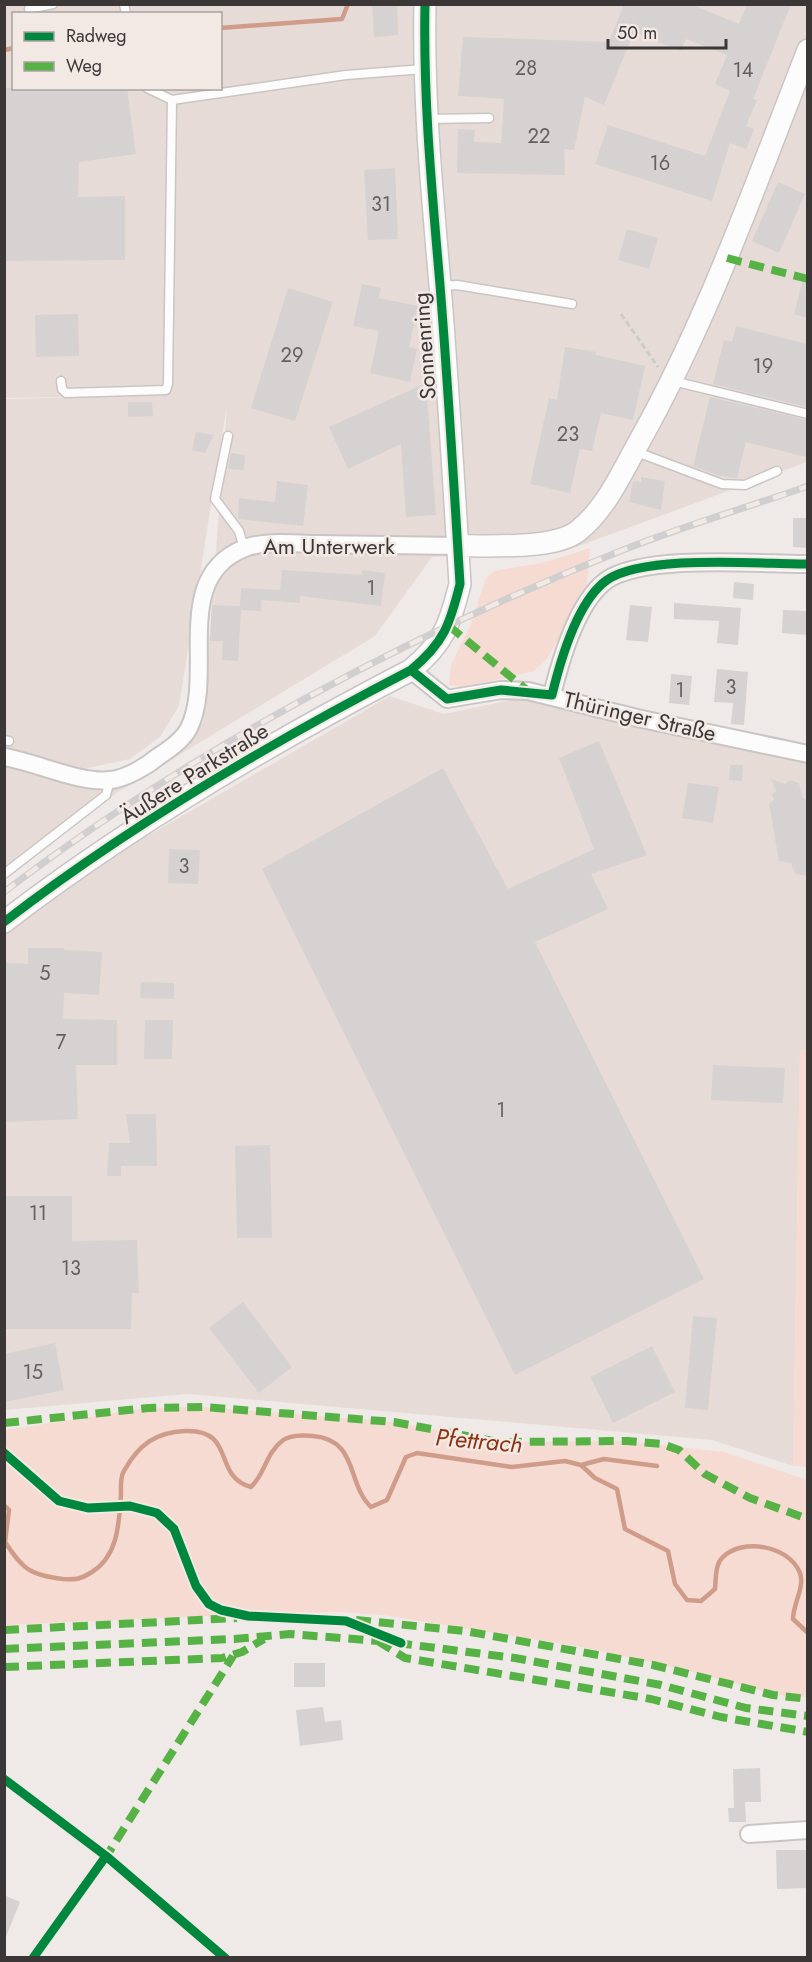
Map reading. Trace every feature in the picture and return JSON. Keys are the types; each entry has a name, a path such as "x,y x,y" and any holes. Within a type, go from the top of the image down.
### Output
{"street":[{"name":"Sonnenring","path":"411,670 436,645 449,626 460,585 440,286 426,119 425,4"},
{"path":"458,546 540,544 576,533 598,512 672,383 722,271 807,50"},
{"name":"Am Unterwerk","path":"110,780 152,762 174,746 188,730 198,694 199,610 203,594 220,565 244,548 258,545 292,544 458,546"},
{"path":"552,695 558,668 581,613 605,582 620,573 642,567 693,564 807,564"},
{"name":"Thüringer Straße","path":"411,670 447,699 501,690 552,695 637,718 807,754"},
{"name":"Äußere Parkstraße","path":"4,922 51,886 209,783 411,670"},
{"path":"6,746 72,775 110,780"},
{"path":"749,1834 807,1830"}],"lane":[{"path":"29,9 53,4"},
{"path":"151,90 172,100 346,75 424,69"},
{"path":"61,381 62,389 66,393 166,390 168,384 172,100"},
{"path":"426,119 489,118"},
{"path":"440,286 457,285 572,304"},
{"path":"672,383 807,414"},
{"path":"228,436 216,499 239,531 244,548"},
{"path":"634,451 722,484 745,485 777,471"},
{"path":"4,874 106,795 110,780"}],"path":[{"path":"621,314 672,383"}],"shaded area":[{"path":"5,5 807,5 807,462 568,550 432,557 375,636 118,792 5,878 5,763 116,786 203,723 227,405 179,706 160,737 130,759 79,770 5,752 5,399 174,395 5,398"},
{"path":"590,548 587,587 547,659 534,671 460,687 449,685 451,665 471,624 486,578 494,571 546,562"},
{"path":"390,696 444,714 526,697 807,761 808,1050 800,1051 793,1466 712,1440 188,1394 5,1410 5,933 73,879"},
{"path":"808,1050 807,1467 793,1466 800,1051"},
{"path":"204,1407 394,1422 499,1442 627,1441 724,1452 807,1480 807,1697 778,1695 673,1667 576,1646 383,1615 341,1612 274,1613 5,1625 5,1430 148,1408"}],"building":[{"path":"372,4 397,4 398,35 374,37"},
{"path":"624,4 690,4 739,24 747,4 791,4 753,99 757,100 746,126 754,129 746,149 730,143 712,201 595,164 608,125 705,156 730,91 715,84 727,55 686,39 681,51 634,32 604,105 585,97 574,150 564,149 565,175 457,173 458,129 475,130 474,142 501,143 504,99 458,96 463,37 609,42"},
{"path":"4,88 12,88 12,90 127,90 136,154 79,162 78,197 125,196 125,260 4,261"},
{"path":"395,168 398,239 368,240 364,170"},
{"path":"778,182 805,194 779,253 752,241"},
{"path":"627,229 658,238 649,269 618,260"},
{"path":"803,279 807,279 807,318 794,314"},
{"path":"362,284 381,288 379,298 418,306 409,347 417,349 410,382 370,373 379,331 353,326"},
{"path":"288,288 333,302 295,421 251,408"},
{"path":"78,314 79,356 36,357 35,315"},
{"path":"736,326 807,344 807,407 713,384 724,340 732,342"},
{"path":"565,347 596,352 596,355 645,366 633,420 601,413 592,451 580,449 570,493 530,484 549,398 557,400"},
{"path":"426,383 436,515 406,517 401,444 348,469 329,427"},
{"path":"710,397 807,420 807,457 746,442 737,478 720,476 693,466"},
{"path":"128,402 152,402 153,416 128,417"},
{"path":"196,432 214,435 205,453 192,450"},
{"path":"231,453 245,455 244,470 228,469"},
{"path":"641,477 665,481 661,510 629,502 633,481 641,482"},
{"path":"277,481 308,485 303,526 238,519 239,498 275,502"},
{"path":"793,518 807,518 807,548 793,547"},
{"path":"282,570 361,575 362,570 385,573 381,606 300,596 300,603 261,600 261,611 241,610 238,661 222,660 223,641 210,641 212,605 240,606 241,588 280,590"},
{"path":"734,582 754,584 753,600 733,598"},
{"path":"674,603 741,608 738,645 717,643 719,621 674,619"},
{"path":"630,605 652,607 648,642 626,640"},
{"path":"783,610 807,611 807,635 782,633"},
{"path":"717,669 748,672 744,725 731,724 733,703 714,702"},
{"path":"671,674 692,676 689,705 669,703"},
{"path":"599,741 647,855 591,874 608,909 535,942 704,1279 515,1375 262,869 443,768 508,889 594,849 559,758"},
{"path":"730,765 743,765 742,781 729,780"},
{"path":"771,779 785,784 790,780 799,783 802,797 807,800 807,876 795,874 791,863 779,861 769,804 774,800 772,794 776,791"},
{"path":"688,783 719,787 713,823 682,818"},
{"path":"169,849 200,850 198,884 168,883"},
{"path":"28,948 64,948 64,950 102,952 99,995 64,993 63,1019 117,1020 117,1065 76,1065 78,1119 4,1122 4,963 28,964"},
{"path":"141,982 174,983 174,999 140,998"},
{"path":"145,1020 173,1020 172,1059 144,1059"},
{"path":"713,1065 785,1068 783,1103 711,1100"},
{"path":"126,1114 156,1114 157,1166 121,1166 121,1176 107,1176 109,1143 130,1143"},
{"path":"270,1145 272,1238 237,1238 235,1146"},
{"path":"4,1196 72,1196 72,1241 137,1240 139,1293 132,1293 131,1329 4,1329"},
{"path":"243,1302 292,1367 259,1393 209,1328"},
{"path":"693,1316 717,1318 708,1410 685,1408"},
{"path":"55,1343 64,1390 4,1402 4,1354"},
{"path":"652,1346 675,1392 613,1423 590,1377"},
{"path":"294,1663 325,1663 325,1687 294,1687"},
{"path":"323,1707 325,1722 341,1720 343,1740 300,1746 296,1710"},
{"path":"760,1768 761,1802 745,1802 746,1822 729,1822 728,1808 734,1808 733,1769"},
{"path":"776,1850 807,1850 807,1888 777,1889"},
{"path":"4,1895 20,1902 5,1939 4,1939"}],"waterway":[{"path":"222,28 342,19 348,4"},
{"path":"4,50 12,48"},
{"name":"Pfettrach","path":"4,1505 9,1510 5,1542 22,1565 34,1573 75,1579 92,1572 108,1556 113,1547 118,1526 123,1473 142,1447 165,1434 185,1431 201,1432 212,1438 218,1445 232,1474 239,1482 251,1487 260,1476 272,1451 285,1439 305,1436 328,1439 338,1445 345,1454 363,1497 371,1507 387,1500 406,1457 417,1453 512,1467 565,1461 581,1465 595,1478 617,1489 625,1529 668,1551 675,1584 687,1600 701,1601 715,1589 716,1572 720,1560 731,1551 753,1546 764,1547 786,1556 794,1563 801,1578 793,1619 808,1633"},
{"name":"Pfettrach","path":"581,1465 604,1459 657,1466"}],"railway":[{"path":"4,892 148,791 302,700 381,659 542,583 623,550 808,486"}],"marked path":[{"path":"727,258 808,279"},
{"path":"449,626 528,691"},
{"path":"4,1423 148,1408 204,1407 394,1422 499,1442 627,1441 662,1444 679,1450 705,1474 750,1498 808,1519"},
{"path":"4,1630 237,1618"},
{"path":"356,1620 465,1631 653,1665 773,1695 808,1699"},
{"path":"4,1649 234,1639 290,1634 379,1641"},
{"path":"4,1667 222,1658 242,1652 264,1639"},
{"path":"378,1641 405,1658 651,1699 721,1717 808,1732"},
{"path":"397,1643 515,1658 661,1685 746,1708 808,1716"},
{"path":"104,1860 233,1656"}],"cycle path":[{"path":"4,922 101,852 202,787 253,756 411,670 431,651 449,622 460,584 446,360 429,145 425,75 425,4"},
{"path":"411,670 447,699 501,690 552,695 571,633 587,602 607,580 625,572 675,564 704,562 808,564"},
{"path":"4,1453 59,1501 88,1508 130,1506 157,1513 174,1529 196,1586 209,1604 221,1610 248,1616 346,1621 401,1643"},
{"path":"4,1779 106,1856 225,1958"},
{"path":"33,1958 106,1856"}]}
